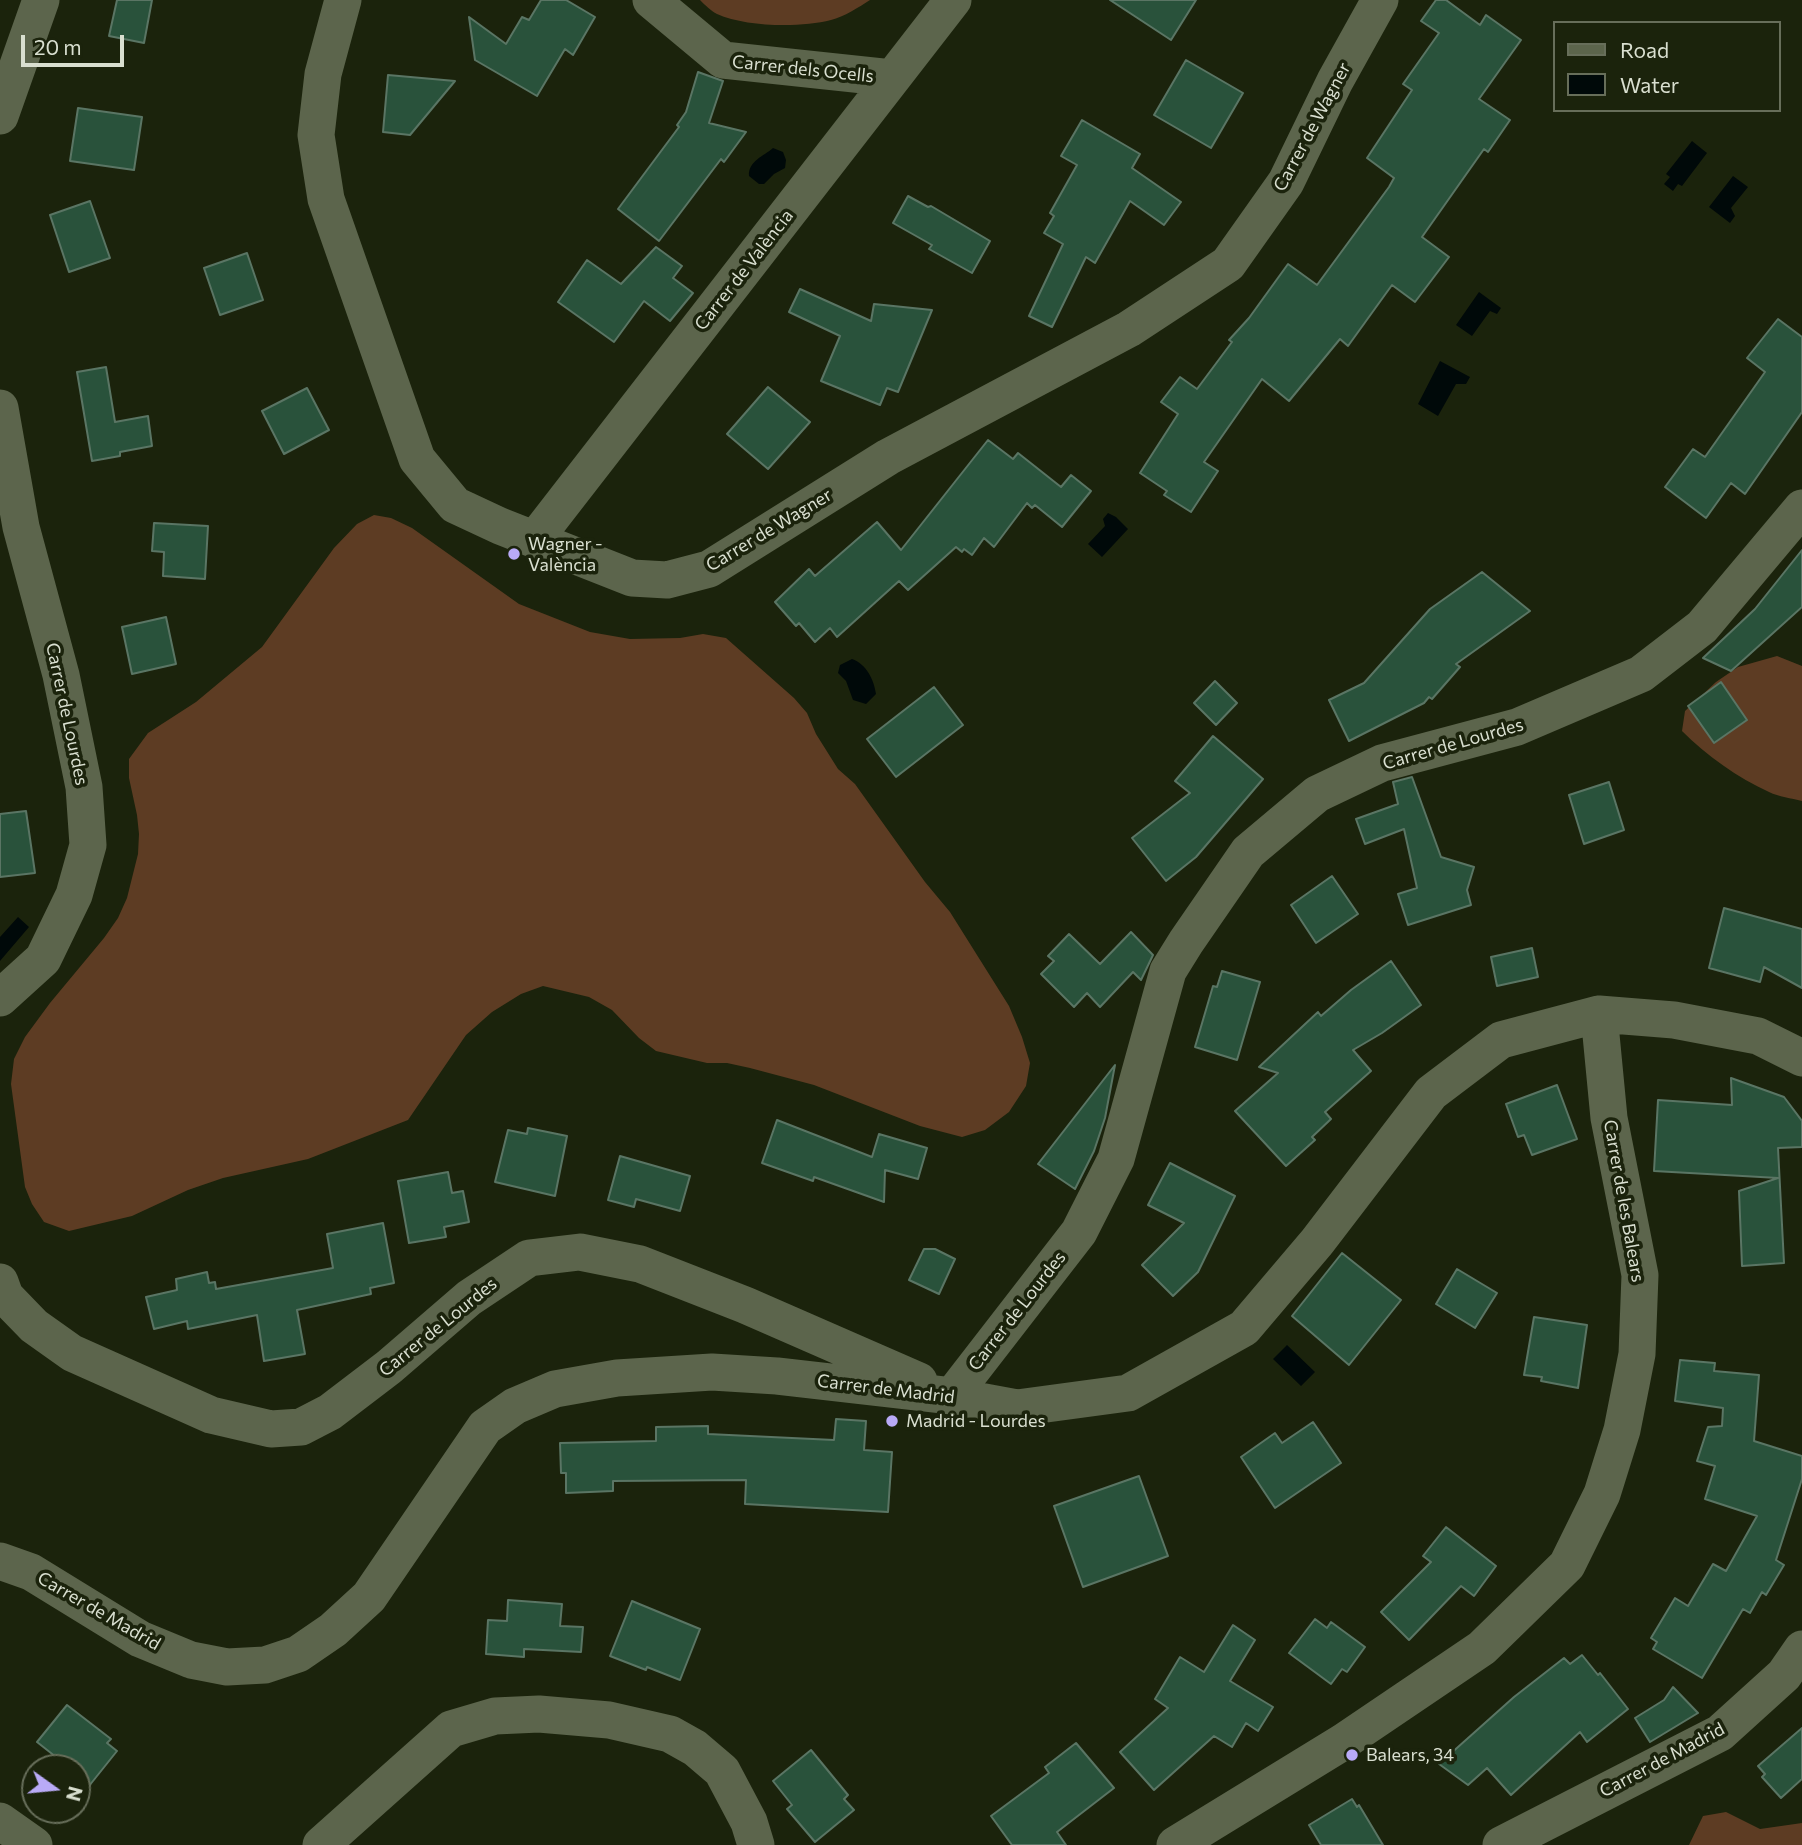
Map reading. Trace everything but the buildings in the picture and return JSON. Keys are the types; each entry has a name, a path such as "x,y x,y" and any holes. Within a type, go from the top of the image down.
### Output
{"street":[{"path":"0,116 41,0"},
{"name":"Carrer de Wagner","path":"343,0 323,74 316,135 326,200 417,459 455,505 632,578 667,580 709,569 888,457 1129,329 1228,264 1286,182 1335,81 1380,0"},
{"name":"Carrer dels Ocells","path":"651,0 723,60 892,78"},
{"name":"Carrer de València","path":"535,540 953,0"},
{"name":"Carrer de Lourdes","path":"0,408 21,527 61,675 84,787 88,845 74,895 43,959 0,998"},
{"name":"Carrer de Lourdes","path":"0,1282 5,1296 34,1326 72,1353 211,1415 271,1429 301,1427 330,1412 389,1367 469,1298 530,1258 580,1252 640,1264 745,1305 952,1396 1079,1232 1116,1158 1168,971 1248,852 1317,794 1382,763 1517,727 1641,674 1702,627 1802,508"},
{"name":"Carrer de Madrid","path":"0,1562 31,1572 140,1639 191,1660 227,1667 265,1665 298,1654 332,1630 369,1597 485,1427 515,1406 555,1389 617,1378 712,1372 776,1376 952,1396 1017,1408 1128,1393 1244,1328 1317,1242 1431,1093 1501,1040 1599,1014 1674,1020 1758,1036 1802,1058"},
{"name":"Carrer de les Balears","path":"1175,1845 1343,1742 1482,1648 1567,1565 1602,1494 1622,1430 1637,1354 1640,1275 1609,1118 1599,1014"},
{"name":"Carrer de Madrid","path":"1501,1845 1720,1733 1784,1675 1802,1649"},
{"path":"321,1845 451,1729 495,1716 539,1714 608,1720 670,1734 695,1748 722,1771 749,1822 756,1845"},
{"path":"0,1821 34,1845"}],"shaded area":[{"path":"700,0 870,0 836,19 789,25 743,22 715,13"},
{"path":"374,515 391,518 412,528 519,604 590,632 630,639 680,638 703,634 726,638 794,698 807,713 816,734 838,769 855,784 925,882 950,912 1009,1006 1030,1063 1026,1086 1009,1112 985,1130 962,1137 920,1126 814,1085 727,1063 707,1063 656,1051 612,1010 589,997 543,986 521,994 492,1012 466,1035 408,1120 308,1159 223,1178 188,1190 132,1216 69,1231 44,1222 25,1187 11,1084 14,1059 25,1037 50,1003 104,938 118,918 127,898 138,854 139,834 129,778 129,759 148,733 196,702 262,647 334,548 357,524"},
{"path":"1777,656 1802,666 1802,801 1773,794 1734,773 1682,731 1685,711 1716,682 1738,667"},
{"path":"1726,1812 1760,1829 1802,1823 1802,1845 1689,1845 1703,1816"}],"water":[{"path":"1692,141 1707,153 1682,186 1678,184 1673,191 1664,184 1670,177 1666,174"},
{"path":"773,148 783,152 785,168 764,184 759,184 749,176 749,171 757,159"},
{"path":"1733,176 1748,187 1731,208 1735,216 1730,223 1709,207"},
{"path":"1479,292 1501,308 1497,314 1490,311 1472,336 1456,325"},
{"path":"1440,361 1470,377 1466,384 1456,384 1438,416 1418,404"},
{"path":"1108,513 1128,529 1102,557 1088,544 1105,526 1103,519"},
{"path":"852,659 865,668 873,683 876,694 866,704 853,700 846,681 838,673 840,665"},
{"path":"18,917 29,927 0,961 0,937"},
{"path":"1287,1345 1315,1372 1301,1386 1273,1359"}],"place":[{"name":"Wagner - València","path":"514,554"},
{"name":"Madrid - Lourdes","path":"892,1421"},
{"name":"Balears, 34","path":"1352,1755"}]}
